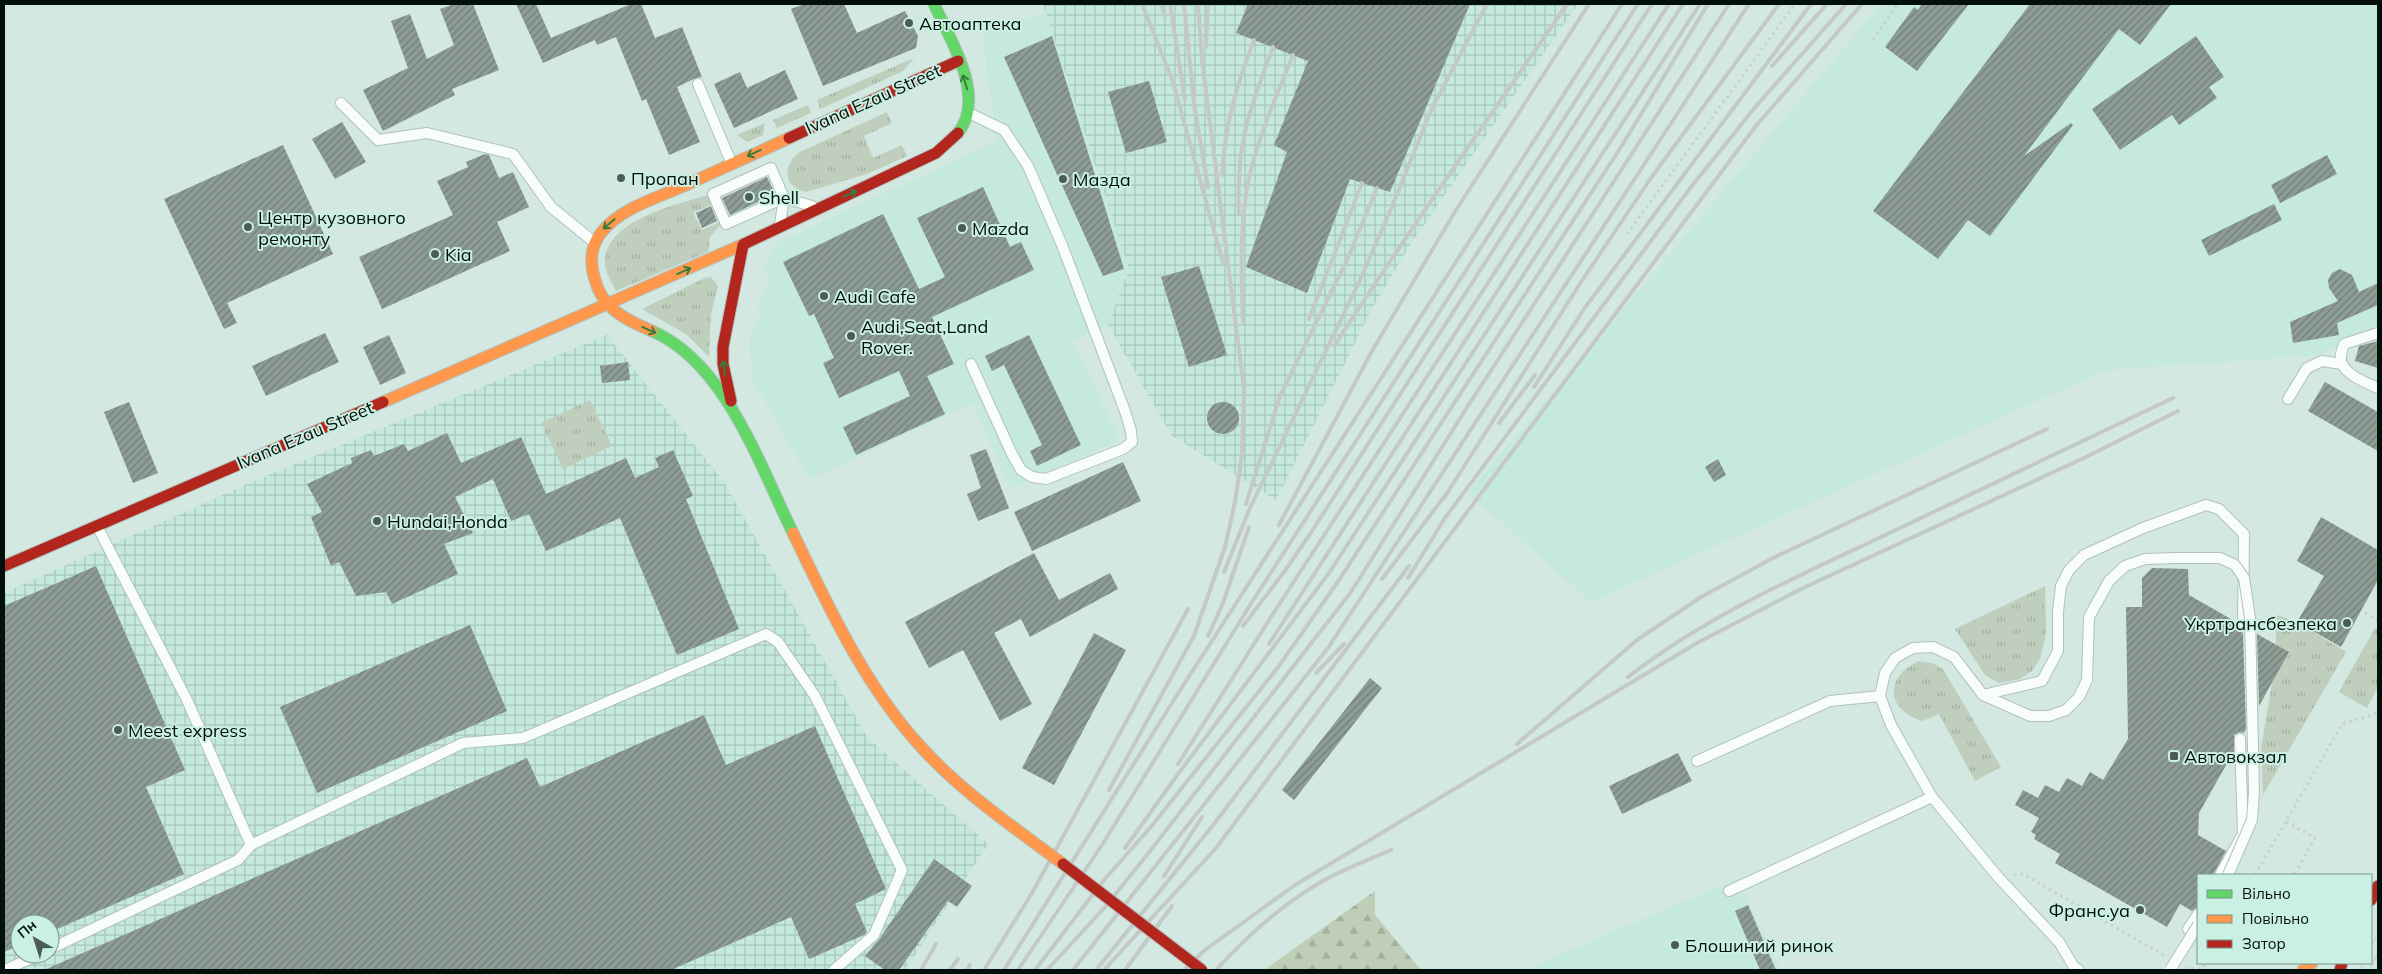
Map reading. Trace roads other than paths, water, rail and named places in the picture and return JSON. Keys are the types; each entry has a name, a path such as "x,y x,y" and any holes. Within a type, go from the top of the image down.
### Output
{"main road":[{"path":"934,4 958,61"},
{"name":"Ivana Ezau Street","path":"4,566 607,305 735,235 780,228 936,153 950,143 962,129 968,113 969,96 958,61 626,212 610,222 594,243"},
{"path":"735,235 723,347 726,383 735,415"},
{"path":"594,243 591,266 601,295 607,305 623,318 676,343 705,372 735,415 845,639 865,673 903,726 935,762 981,802 1202,970"}],"lane":[{"path":"698,84 732,163"},
{"path":"341,103 378,140 427,133 513,154 551,207 594,243"},
{"path":"968,113 1004,130 1028,166 1062,245 1125,411 1132,442 1123,449 1046,479 1032,477 1021,470 1011,452 971,364"},
{"path":"713,194 770,168 780,141"},
{"path":"770,168 784,198 780,228"},
{"path":"692,182 713,194 735,235 784,198"},
{"path":"784,198 819,208"},
{"path":"2342,364 2341,355 2344,344 2378,333"},
{"path":"2288,399 2307,368 2322,361 2342,364 2359,379 2378,388"},
{"path":"1984,695 2042,681 2058,651 2058,612 2061,586 2069,570 2084,554 2143,528 2206,506 2220,509 2244,534 2243,626"},
{"path":"96,526 187,700 251,846"},
{"path":"2076,969 2059,942 1998,877 1932,797 1891,725 1880,696 1885,673 1895,658 1913,648 1933,647 1954,657 1984,695 2030,716 2048,716 2066,710 2079,697 2087,680 2089,617 2109,581 2126,566 2145,559 2174,558 2220,558 2235,565 2244,578 2250,618 2254,792 2252,820 2228,874"},
{"path":"60,944 238,860 251,846 463,743 523,738 766,634 778,642 815,696 902,870 874,935 834,970"},
{"path":"1697,761 1830,701 1880,696"},
{"path":"2221,874 2243,834 2240,739"},
{"path":"1728,891 1932,797"},
{"path":"2170,965 2193,927"},
{"path":"2165,970 2193,927"},
{"path":"5,970 18,964"}],"tram line":[{"path":"2372,945 2378,933"},
{"path":"2370,970 2378,952"},
{"path":"2360,970 2363,964"}],"railway":[{"path":"1142,4 1173,82 1223,263"},
{"path":"1161,4 1165,16"},
{"path":"1170,4 1185,100"},
{"path":"1184,4 1194,104 1208,187"},
{"path":"1109,790 1194,636 1225,547 1235,502 1242,455 1244,389 1202,60 1198,4"},
{"path":"1206,47 1208,4"},
{"path":"1224,572 1250,508 1360,280 1432,108 1487,4"},
{"path":"1335,345 1567,4"},
{"path":"1279,525 1372,351 1456,210 1589,4"},
{"path":"1004,970 1179,692 1622,4"},
{"path":"1018,970 1102,845 1252,602 1638,4"},
{"path":"1243,626 1310,534 1652,4"},
{"path":"1178,764 1271,617 1669,4"},
{"path":"1269,644 1683,4"},
{"path":"1125,848 1178,774 1329,573 1700,4"},
{"path":"1035,970 1104,880 1150,828 1279,666 1339,580 1621,147 1708,4"},
{"path":"1047,970 1106,906 1351,592 1466,409 1729,4"},
{"path":"1073,970 1328,648 1749,4"},
{"path":"1444,498 1581,282 1653,175 1779,4"},
{"path":"1534,387 1584,309 1811,4"},
{"path":"1772,66 1827,4"},
{"path":"1408,578 1445,518 1691,187 1757,105 1846,4"},
{"path":"1104,970 1216,848 1755,127 1862,4"},
{"path":"1222,175 1223,156 1232,106 1254,40"},
{"path":"1239,213 1241,151 1254,100 1273,47"},
{"path":"1243,322 1242,243 1248,184 1261,138 1293,55"},
{"path":"1309,319 1362,183"},
{"path":"1246,504 1280,396 1347,260 1377,188"},
{"path":"1499,423 1535,375"},
{"path":"1628,677 1657,655 1687,636 1750,600 2173,398"},
{"path":"1184,970 1205,950 1295,885 1697,643 1803,588 2084,458 2178,411"},
{"path":"1517,744 1637,640 1701,597 1773,558 2047,429"},
{"path":"1382,579 1447,493"},
{"path":"1208,636 1223,603 1249,527"},
{"path":"1096,970 1214,824 1409,566"},
{"path":"984,970 1032,893 1188,609"},
{"path":"1316,673 1344,644"},
{"path":"1164,876 1202,817"},
{"path":"1216,970 1252,933 1306,891 1330,877 1391,850"},
{"path":"1125,970 1172,906"},
{"path":"921,970 936,944"},
{"path":"950,970 958,959"},
{"path":"967,970 970,965"}],"place":[{"name":"Автоаптека","path":"909,23"},
{"name":"Пропан","path":"621,178"},
{"name":"Мазда","path":"1063,179"},
{"name":"Shell","path":"749,197"},
{"name":"Центр кузовного ремонту","path":"248,227"},
{"name":"Mazda","path":"962,228"},
{"name":"Kia","path":"435,254"},
{"name":"Audi Cafe","path":"824,296"},
{"name":"Audi,Seat,Land Rover.","path":"851,336"},
{"name":"Hundai,Honda","path":"377,521"},
{"name":"Укртрансбезпека","path":"2347,623"},
{"name":"Meest express","path":"118,730"},
{"name":"Автовокзал","path":"2174,756"},
{"name":"Франс.уа","path":"2140,910"},
{"name":"Блошиний ринок","path":"1675,945"}]}
